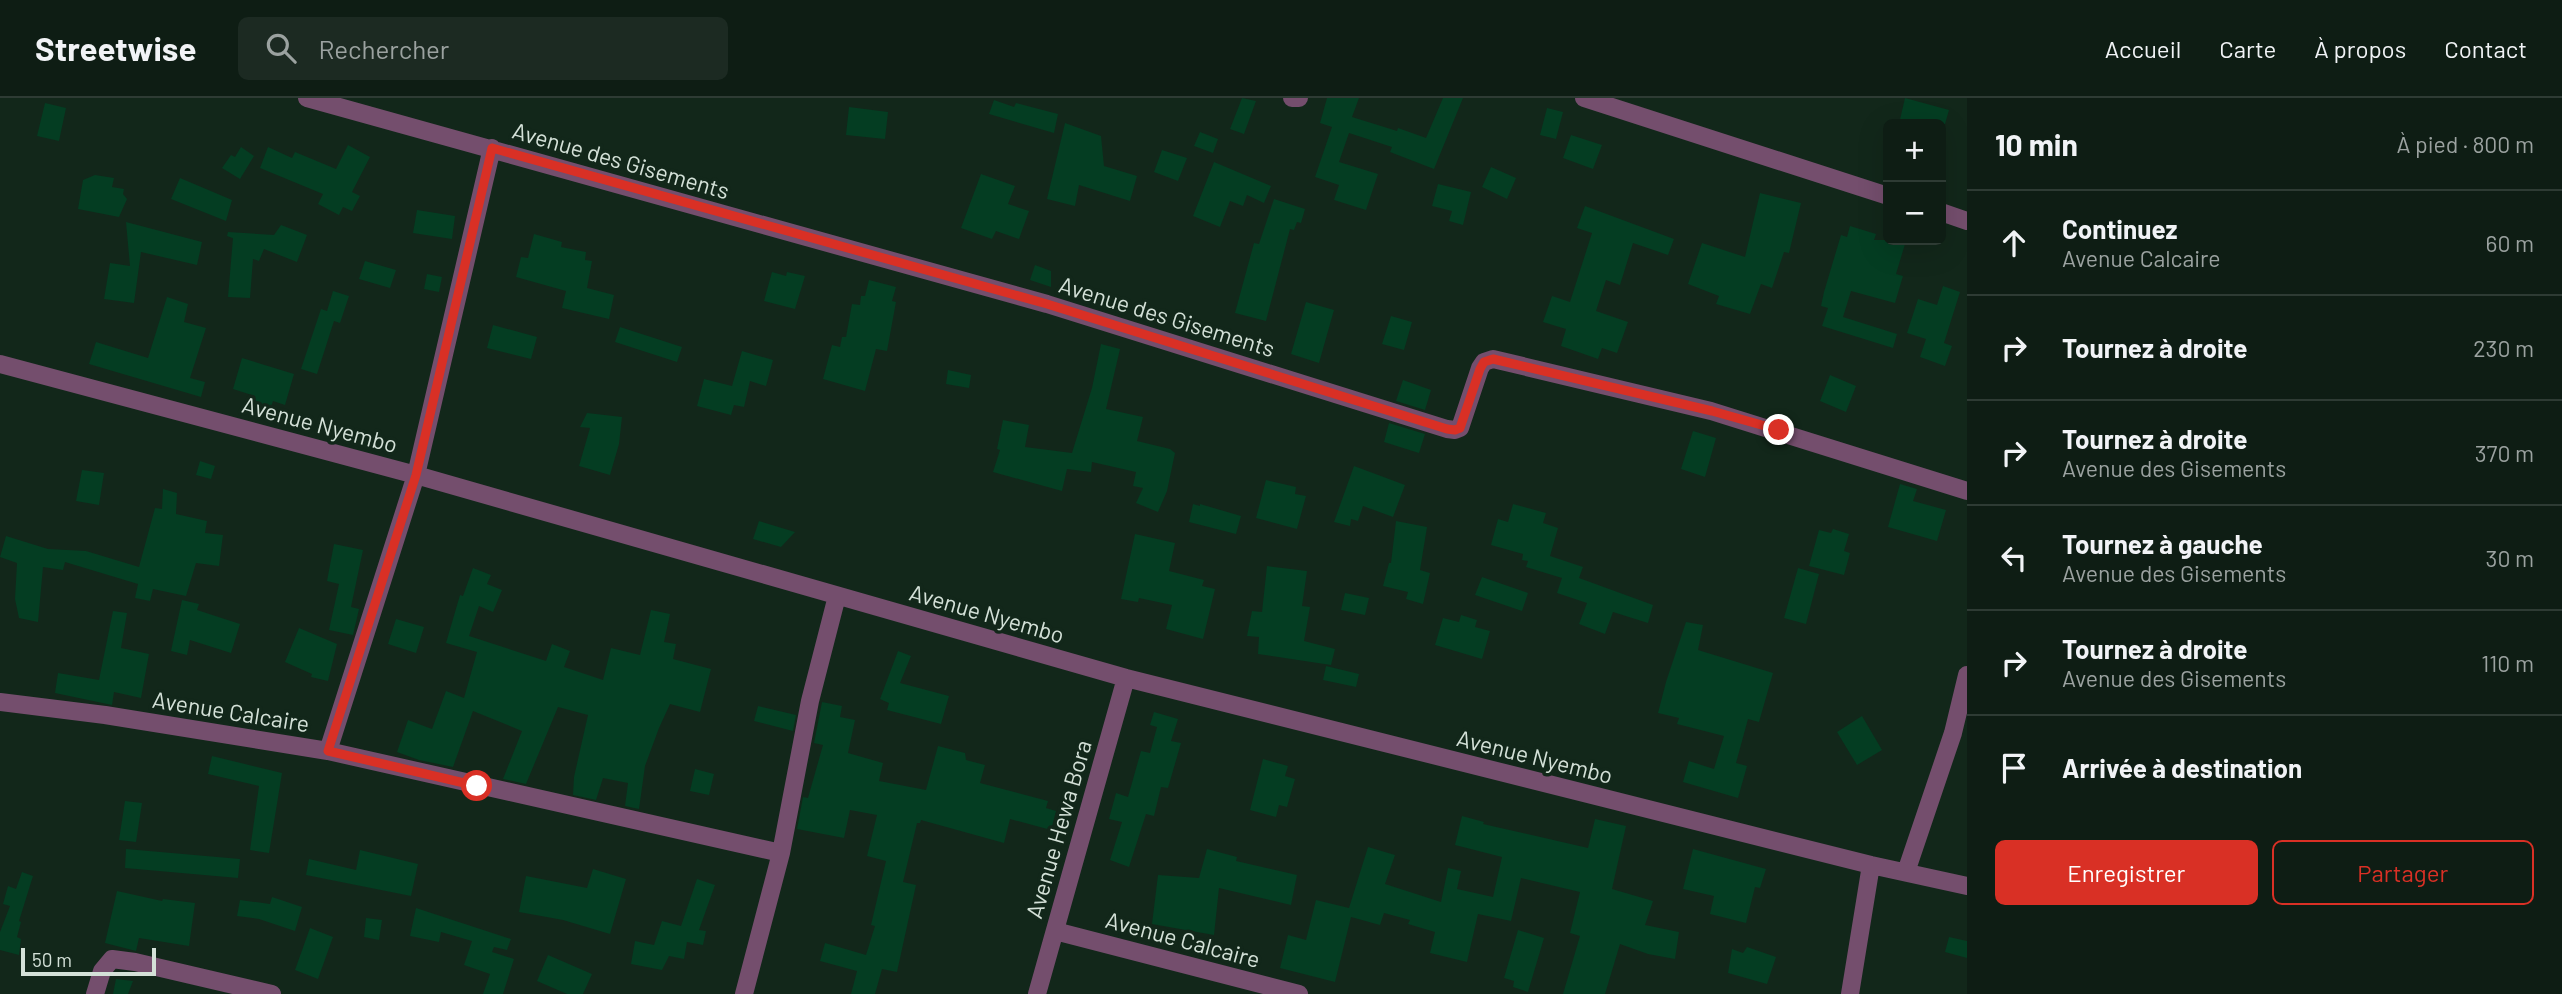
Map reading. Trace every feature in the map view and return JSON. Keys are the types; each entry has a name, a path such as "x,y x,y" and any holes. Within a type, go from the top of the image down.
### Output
{"street":[{"name":"Avenue des Gisements","path":"307,98 1047,304 1447,429 1460,428 1480,369 1484,362 1493,359 1712,411 1967,491"},
{"path":"1292,98 1299,98"},
{"path":"1584,98 1883,193"},
{"path":"328,751 416,475 492,148"},
{"path":"1946,214 1967,221"},
{"name":"Avenue Nyembo","path":"0,364 416,475 1126,678 1871,865 1967,886"},
{"path":"744,994 781,853 810,701 837,596"},
{"path":"1906,872 1953,733 1967,675"},
{"name":"Avenue Hewa Bora","path":"1037,994 1126,678"},
{"name":"Avenue Calcaire","path":"0,702 105,715 328,751 781,853"},
{"path":"1850,994 1871,865"},
{"name":"Avenue Calcaire","path":"1055,931 1298,994"},
{"path":"95,994 102,971 112,959 272,994"}],"building":[{"path":"1242,98 1256,101 1244,134 1230,129"},
{"path":"1327,98 1359,98 1352,117 1426,138 1443,98 1463,98 1434,169 1390,152 1392,147 1349,133 1339,162 1378,174 1366,210 1334,200 1339,185 1315,177 1332,127 1320,123"},
{"path":"1905,98 1949,110 1946,120 1900,119"},
{"path":"994,100 1014,107 1016,103 1058,114 1054,133 989,114"},
{"path":"45,103 66,108 59,141 37,136"},
{"path":"849,107 888,112 885,139 846,135"},
{"path":"1547,108 1563,112 1556,139 1540,135"},
{"path":"1065,123 1101,136 1104,166 1137,176 1130,201 1079,185 1075,206 1047,199"},
{"path":"1200,132 1218,139 1213,153 1194,146"},
{"path":"1571,135 1602,145 1593,169 1563,158"},
{"path":"348,145 370,157 352,192 360,196 352,211 343,207 339,215 318,204 323,194 260,168 268,147 292,158 295,152 336,169"},
{"path":"241,147 254,156 240,179 222,168 231,155 235,157"},
{"path":"1162,150 1187,158 1178,181 1154,172"},
{"path":"1214,162 1271,186 1264,203 1247,195 1243,206 1230,201 1220,227 1193,216"},
{"path":"1491,167 1516,178 1507,199 1482,187"},
{"path":"981,174 1015,186 1008,204 1029,211 1019,239 996,231 992,239 961,228"},
{"path":"95,175 114,178 112,187 124,189 123,194 127,199 119,217 78,209 83,180"},
{"path":"180,178 232,200 226,221 171,199"},
{"path":"1438,184 1471,192 1463,225 1449,221 1452,211 1432,206"},
{"path":"1760,193 1801,203 1789,253 1784,252 1772,288 1761,284 1750,314 1716,304 1719,296 1688,284 1702,243 1745,257"},
{"path":"1274,199 1305,209 1301,223 1297,222 1294,230 1290,229 1266,321 1235,313 1254,243 1259,244"},
{"path":"1585,206 1674,239 1668,255 1633,243 1620,285 1606,280 1596,311 1628,322 1617,353 1602,348 1598,359 1561,346 1566,329 1543,322 1552,296 1570,302 1592,233 1577,228"},
{"path":"417,210 455,216 452,239 413,233"},
{"path":"126,222 202,242 197,265 141,252 134,303 104,299 110,263 130,266"},
{"path":"281,225 307,235 297,262 264,249 259,261 253,259 250,298 228,297 233,238 227,236 228,232 274,235"},
{"path":"1850,226 1876,234 1874,240 1883,240 1883,245 1905,245 1896,274 1903,276 1895,303 1851,291 1843,317 1897,334 1893,348 1822,326 1828,308 1821,306 1824,292 1841,235 1847,237"},
{"path":"534,234 562,242 561,247 586,252 585,260 592,261 587,288 614,295 609,319 562,308 566,291 516,277 521,257 528,258"},
{"path":"365,261 396,270 390,288 359,279"},
{"path":"1035,265 1051,271 1051,287 1030,280"},
{"path":"772,272 786,276 787,272 805,276 795,309 764,301"},
{"path":"427,274 442,277 439,292 424,289"},
{"path":"869,280 896,287 892,301 896,302 887,351 876,349 865,391 823,379 832,345 840,347 842,337 846,337 852,304 860,305 861,296 865,296"},
{"path":"1943,286 1960,292 1944,343 1952,346 1945,366 1920,357 1926,339 1907,333 1918,299 1937,305"},
{"path":"333,291 349,296 340,323 334,321 317,374 301,369 321,309 327,311"},
{"path":"167,297 188,304 184,322 206,328 190,378 205,382 201,397 89,364 96,342 148,358"},
{"path":"1306,302 1334,310 1319,363 1291,354"},
{"path":"1391,316 1412,322 1404,350 1382,344"},
{"path":"493,325 537,337 531,359 487,348"},
{"path":"620,327 682,347 677,362 615,342"},
{"path":"1101,344 1120,349 1106,409 1143,417 1137,441 1170,449 1175,453 1167,491 1158,512 1136,503 1143,488 1133,486 1136,472 1092,462 1091,472 1067,469 1062,491 993,472 1000,450 997,449 1003,420 1029,425 1025,447 1072,453 1092,388"},
{"path":"742,351 773,360 766,386 750,381 744,407 734,405 731,415 697,406 704,379 732,386"},
{"path":"242,358 294,374 285,405 273,401 268,416 250,410 255,396 233,389"},
{"path":"948,370 971,375 969,388 946,384"},
{"path":"1830,375 1856,386 1846,412 1820,401"},
{"path":"1403,380 1431,390 1425,410 1396,401"},
{"path":"587,413 622,417 619,444 610,475 579,466 590,428 580,427"},
{"path":"1389,423 1425,434 1419,453 1384,442"},
{"path":"1693,431 1716,438 1705,477 1681,469"},
{"path":"200,461 215,466 211,479 196,475"},
{"path":"1354,466 1405,485 1393,517 1363,506 1358,521 1351,519 1350,526 1334,522"},
{"path":"82,470 104,473 99,505 76,501"},
{"path":"1266,480 1296,487 1295,494 1306,496 1297,529 1256,518"},
{"path":"1900,484 1917,489 1913,501 1946,510 1937,541 1888,527"},
{"path":"163,489 177,493 176,514 207,521 205,533 223,535 219,566 196,563 186,596 153,589 150,601 135,598 138,584 65,562 63,570 43,567 38,622 19,618 15,599 17,563 0,557 6,536 48,549 86,551 139,567 155,508 162,509"},
{"path":"1193,504 1241,516 1236,534 1189,522"},
{"path":"1513,504 1546,513 1543,523 1558,528 1550,556 1583,567 1579,578 1653,605 1648,623 1613,612 1605,634 1579,624 1587,603 1557,593 1562,578 1526,567 1528,561 1522,560 1523,554 1491,545 1498,519 1508,522"},
{"path":"759,521 795,532 781,547 753,539"},
{"path":"1396,521 1427,527 1420,570 1430,573 1423,604 1406,599 1408,592 1383,586 1391,563"},
{"path":"1833,529 1849,534 1844,551 1850,553 1844,575 1809,566 1819,530 1831,533"},
{"path":"1135,534 1175,543 1169,571 1204,580 1202,586 1215,589 1203,639 1166,629 1172,605 1139,598 1138,602 1121,599"},
{"path":"334,544 363,550 351,607 359,609 353,635 329,630 339,584 327,581"},
{"path":"1267,566 1307,571 1302,606 1310,607 1304,641 1335,649 1331,665 1258,654 1259,637 1247,636 1252,611 1262,612"},
{"path":"473,568 491,575 487,584 502,590 493,612 479,606 469,636 546,661 552,644 570,651 564,667 603,680 611,648 640,655 651,610 670,614 664,642 676,644 673,659 711,669 700,712 670,704 645,766 639,809 625,806 628,783 603,778 596,800 573,795 574,777 588,715 558,707 526,784 503,779 522,731 473,711 453,767 397,752 408,720 432,729 446,691 464,698 477,652 446,643 460,595 463,596"},
{"path":"1798,568 1819,574 1806,624 1784,618"},
{"path":"1482,577 1528,593 1522,611 1475,595"},
{"path":"1345,593 1369,598 1365,615 1341,610"},
{"path":"182,600 199,604 197,610 240,624 231,653 190,640 187,655 171,651"},
{"path":"113,611 127,613 121,648 149,654 141,698 114,692 112,705 55,693 58,673 99,680"},
{"path":"1461,615 1477,620 1475,627 1490,631 1482,659 1435,645 1443,618 1459,622"},
{"path":"396,619 424,627 416,653 388,644"},
{"path":"1686,622 1703,625 1698,650 1773,673 1759,722 1748,719 1736,763 1747,766 1738,798 1683,782 1689,761 1714,769 1724,736 1677,724 1679,718 1658,713"},
{"path":"299,628 337,644 328,681 311,677 312,674 285,662"},
{"path":"898,651 911,656 900,683 949,696 941,724 887,710 889,703 880,699"},
{"path":"1326,666 1359,674 1356,687 1323,680"},
{"path":"822,702 842,706 840,717 855,720 848,753 883,763 879,781 926,790 938,746 965,753 966,760 985,765 980,783 1048,801 1046,808 1056,811 1051,830 1010,819 1004,843 921,820 917,823 903,882 916,885 897,972 882,969 875,994 851,994 857,971 820,961 825,943 866,955 875,926 871,925 886,861 867,856 877,815 850,810 844,838 797,829 803,797 808,798 823,745 814,743"},
{"path":"758,706 796,715 793,731 754,721"},
{"path":"1154,712 1178,719 1171,741 1181,743 1168,788 1161,787 1154,816 1146,814 1129,867 1110,860 1122,822 1109,819 1116,793 1128,797 1141,751 1150,753 1157,727 1150,725"},
{"path":"1862,716 1882,750 1857,765 1837,732"},
{"path":"212,756 282,773 269,853 250,850 259,786 208,774"},
{"path":"1263,759 1288,766 1285,776 1295,779 1287,807 1279,805 1276,817 1250,810"},
{"path":"695,769 714,774 709,795 690,791"},
{"path":"125,801 142,803 136,842 119,840"},
{"path":"1462,816 1484,822 1483,824 1588,848 1595,819 1626,826 1612,889 1653,901 1645,925 1679,932 1675,959 1648,954 1620,944 1605,994 1563,994 1580,936 1570,933 1580,892 1521,878 1511,921 1478,914 1467,962 1430,953 1435,932 1408,924 1410,920 1384,913 1380,925 1351,917 1335,982 1280,968 1288,935 1306,940 1316,900 1349,908 1368,847 1395,855 1385,884 1441,902 1448,868 1461,871 1457,889 1493,897 1502,857 1455,845"},
{"path":"126,849 240,859 238,878 125,868"},
{"path":"1207,849 1237,857 1236,861 1297,875 1291,905 1219,888 1214,935 1152,924 1158,875 1199,878"},
{"path":"1693,849 1766,869 1760,888 1755,887 1746,923 1710,914 1714,896 1683,889"},
{"path":"360,850 418,864 411,896 306,875 309,859 356,870"},
{"path":"593,869 626,879 610,934 563,920 519,912 526,876 587,888"},
{"path":"22,872 33,876 19,921 19,955 0,950 0,932 10,906 3,904 8,886 16,889"},
{"path":"697,879 715,885 699,930 706,931 703,945 687,942 684,959 669,956 662,970 631,964 635,941 654,945 662,921 681,926"},
{"path":"117,891 162,901 195,903 189,946 139,938 136,951 105,943"},
{"path":"272,897 302,907 295,931 259,919 237,916 240,900 270,904"},
{"path":"416,908 511,939 507,950 494,947 492,952 514,959 503,994 483,994 490,974 464,965 472,941 441,932 439,942 410,936"},
{"path":"366,918 382,920 379,940 364,937"},
{"path":"310,928 333,937 318,979 295,970"},
{"path":"1518,930 1544,938 1528,992 1513,987 1514,981 1504,978"},
{"path":"1949,937 1967,941 1967,958 1945,952"},
{"path":"1747,947 1776,957 1767,984 1728,973 1732,949 1743,953"},
{"path":"548,955 592,974 583,994 567,994 537,981"},
{"path":"116,979 133,981 128,994 113,994"}],"route":[{"path":"477,786 328,751 416,475 492,148 1047,304 1447,429 1460,428 1480,369 1484,362 1493,359 1712,411 1779,430"}]}
